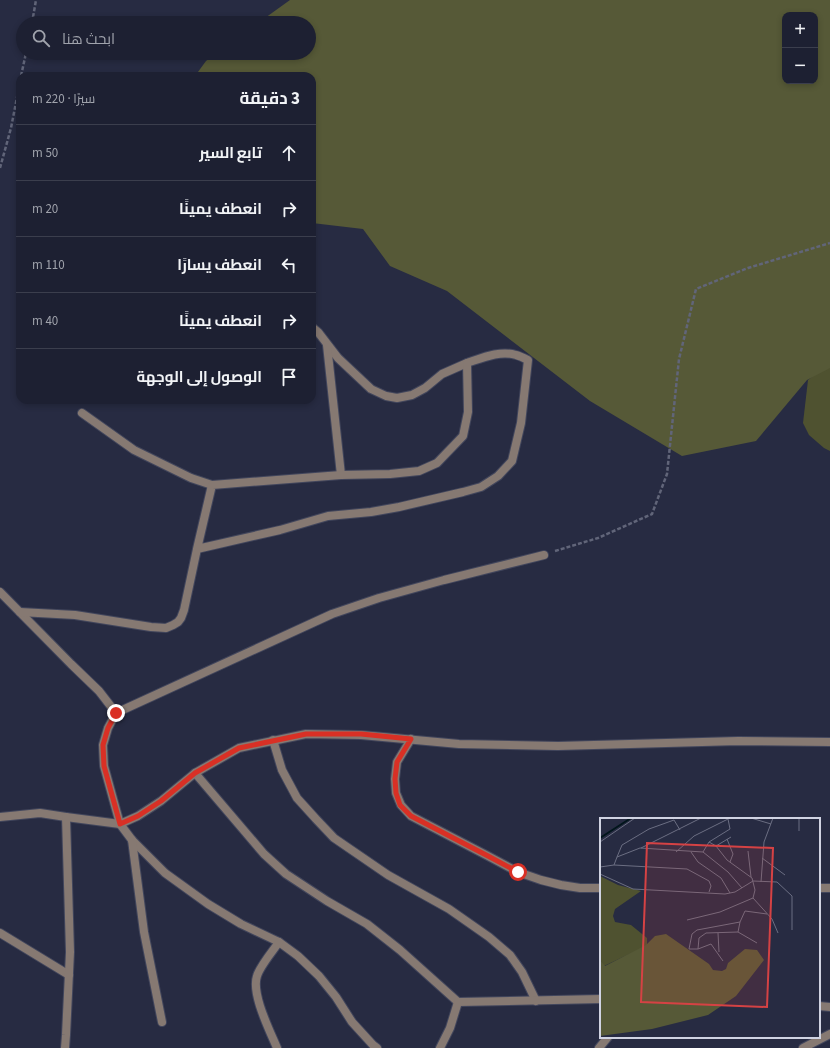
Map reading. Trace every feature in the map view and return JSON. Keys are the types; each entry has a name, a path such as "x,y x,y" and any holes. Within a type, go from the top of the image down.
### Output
{"street":[{"path":"197,549 280,530 328,516 371,512 399,507 481,487 498,476 512,461 521,423 528,360 515,354 493,354 442,374 425,388 412,395 397,398 386,396 371,389 338,358 316,330"},
{"path":"327,344 341,475"},
{"path":"82,413 134,450 191,478 212,485 341,475 390,474 419,471 437,463 463,436 468,412 467,363"},
{"path":"20,612 75,615 151,627 166,628 173,625 181,618 184,610 212,485"},
{"path":"373,1047 352,1022 336,996 319,976 298,956 279,942 240,924 208,904 165,873 132,840 120,824 104,766 103,745 108,728 116,713 332,614 386,596 544,555"},
{"path":"0,592 99,691 116,713"},
{"path":"0,817 40,813 120,824 138,816 161,801 195,773 239,748 306,734 361,734 459,744 558,746 738,741 830,742"},
{"path":"411,739 397,762 395,779 396,793 400,805 411,816 518,872 561,885 580,888 600,888"},
{"path":"273,740 282,770 297,798 334,838 388,875 449,909 490,938 510,955 522,972 536,1001"},
{"path":"195,773 264,854 286,874 327,901 367,924 400,950 458,1002 600,999"},
{"path":"64,1048 70,952 66,817"},
{"path":"132,840 144,932 162,1022"},
{"path":"0,933 69,975"},
{"path":"277,1048 257,997 256,988 257,977 261,968 279,942"},
{"path":"440,1048 450,1028 458,1002"},
{"path":"820,1006 830,1007"},
{"path":"803,1048 830,1034"},
{"path":"599,1048 607,1038"}],"path":[{"path":"33,16 36,0"},
{"path":"22,72 24,60"},
{"path":"0,168 11,128 16,102"},
{"path":"544,555 598,538 652,514 667,474 679,358 696,289 748,268 830,243"}],"green space":[{"path":"290,0 830,0 830,368 807,380 756,441 682,456 590,401 447,291 390,266 363,229 316,223 316,72 198,72 207,60 316,60 316,16 268,16"},
{"path":"830,363 830,451 824,448 809,435 803,423 808,380"}],"route":[{"path":"116,713 108,728 103,745 104,766 120,824 138,816 161,801 195,773 239,748 306,734 361,734 411,739 397,762 395,779 396,793 400,805 411,816 518,872"}]}
